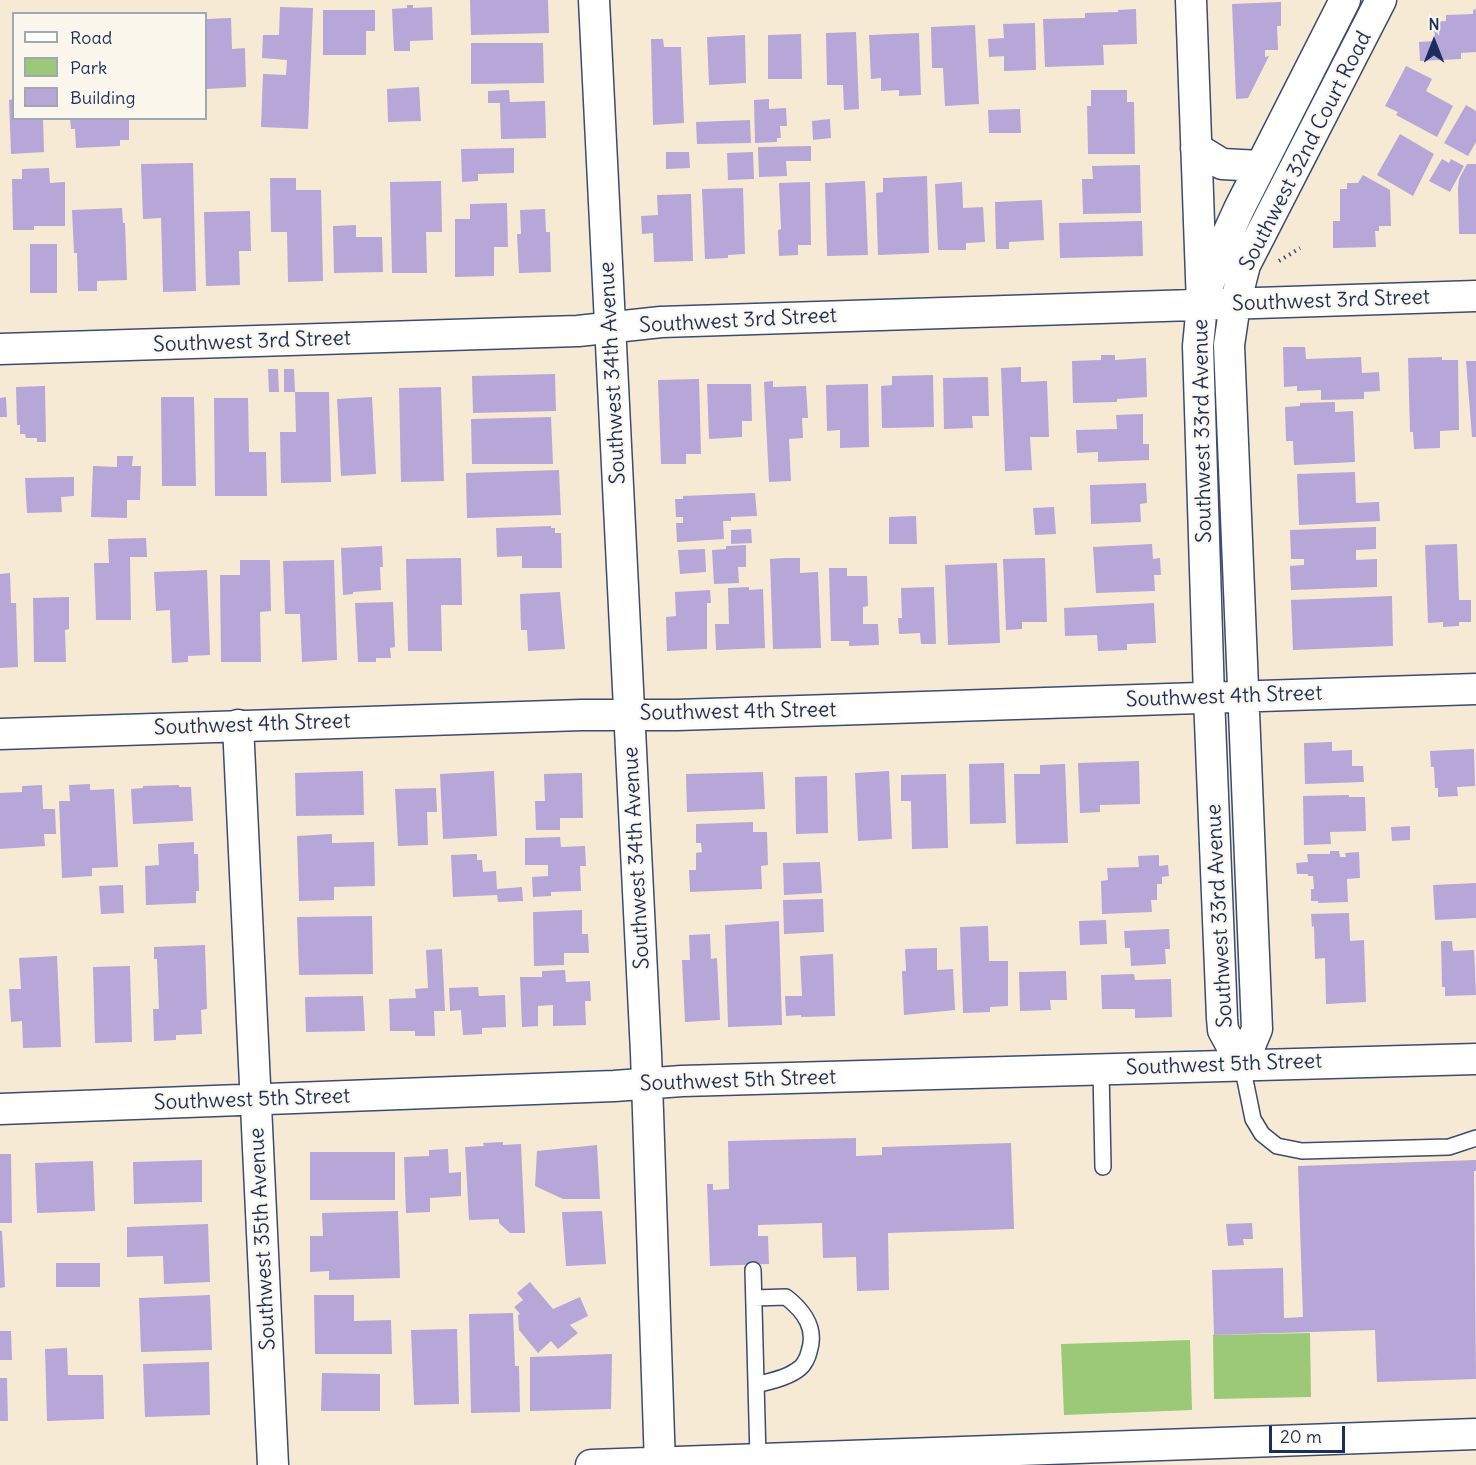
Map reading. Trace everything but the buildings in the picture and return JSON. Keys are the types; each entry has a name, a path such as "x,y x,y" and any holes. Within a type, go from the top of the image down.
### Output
{"street":[{"name":"Southwest 34th Avenue","path":"594,0 647,1084 660,1464"},
{"name":"Southwest 33rd Avenue","path":"1191,0 1202,305 1198,346 1222,1018 1223,1030 1242,1065"},
{"name":"Southwest 32nd Court Road","path":"1202,305 1219,254 1260,166 1345,0"},
{"name":"Southwest 32nd Court Road","path":"1235,304 1245,265 1258,237 1381,0"},
{"path":"1196,148 1222,164 1260,166"},
{"name":"Southwest 3rd Street","path":"0,349 555,332 661,322 1476,296"},
{"name":"Southwest 33rd Avenue","path":"1235,304 1229,345 1257,1029 1242,1065"},
{"name":"Southwest 4th Street","path":"0,734 238,725 677,715 1476,688"},
{"name":"Southwest 35th Avenue","path":"238,725 273,1465"},
{"name":"Southwest 5th Street","path":"0,1109 682,1081 1476,1059"},
{"path":"591,1465 660,1464 758,1458 1275,1453 1476,1434"}],"lane":[{"path":"1242,1065 1253,1119 1262,1134 1277,1146 1302,1151 1449,1147 1476,1138"},
{"path":"1101,1069 1103,1167"},
{"path":"753,1270 758,1458"},
{"path":"753,1298 786,1297 810,1323 812,1333 812,1345 800,1368 786,1376 756,1385"}],"path":[{"path":"1273,264 1300,248"}],"green space":[{"path":"1310,1333 1311,1397 1214,1399 1213,1335"},
{"path":"1190,1340 1192,1410 1064,1415 1061,1344"}]}
